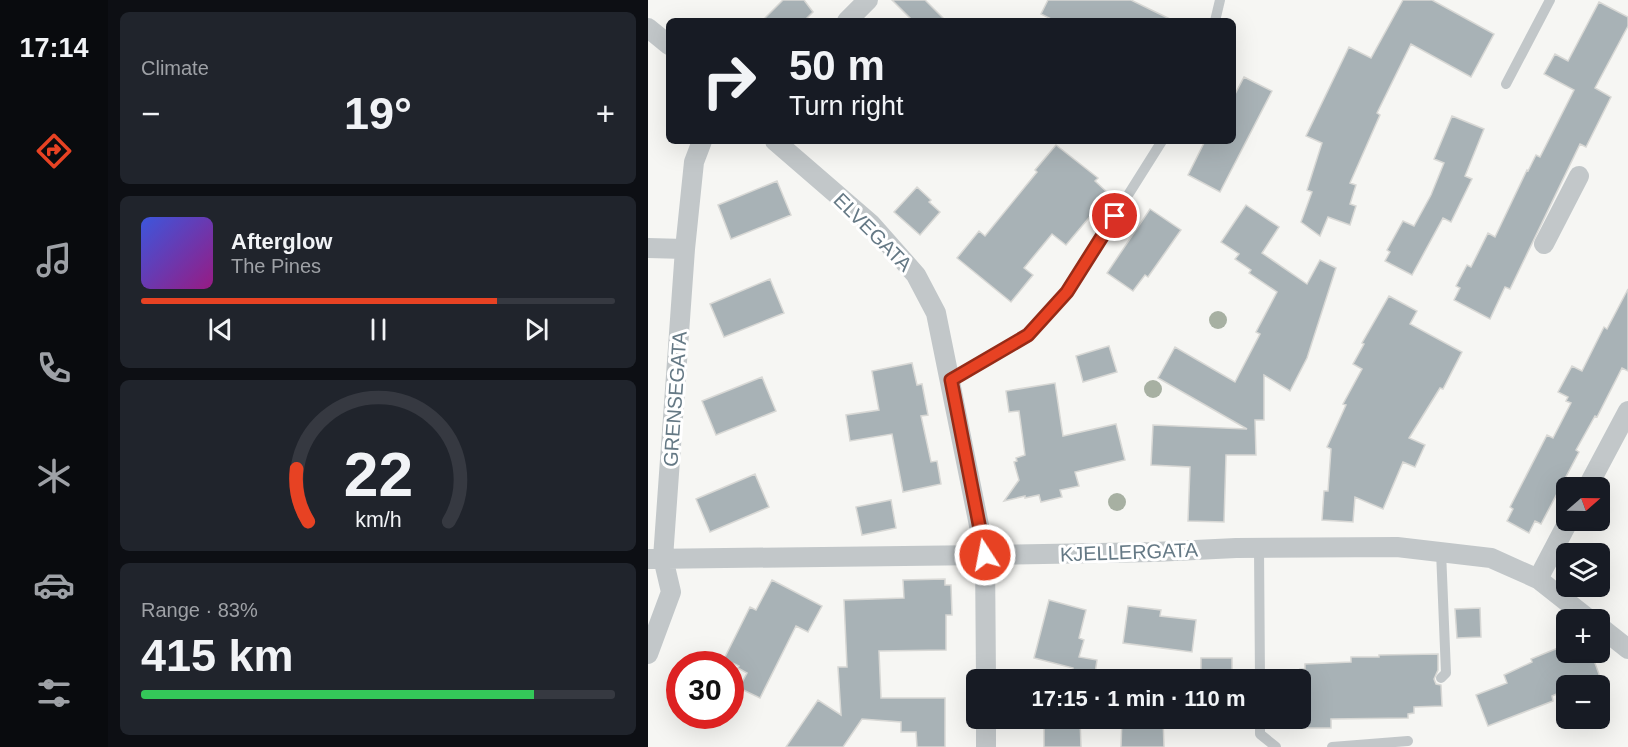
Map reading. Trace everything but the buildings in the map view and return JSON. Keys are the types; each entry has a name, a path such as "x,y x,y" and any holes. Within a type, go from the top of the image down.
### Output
{"street":[{"path":"850,18 868,0"},
{"path":"648,28 666,43"},
{"name":"GRENSEGATA","path":"648,654 671,591 656,558 694,162 701,144"},
{"name":"ELVEGATA","path":"778,144 871,224 916,275 936,313 985,555 986,669"},
{"path":"1544,244 1579,176"},
{"path":"648,248 685,249"},
{"path":"1593,477 1628,411"},
{"path":"1538,579 1563,531"},
{"name":"KJELLERGATA","path":"656,558 985,555 1397,547 1491,558 1538,579 1576,609"},
{"path":"1610,635 1628,649"},
{"path":"986,729 986,747"}],"lane":[{"path":"1216,18 1221,0"},
{"path":"1506,84 1550,0"},
{"path":"951,380 1028,335 1067,292 1160,144"},
{"path":"1259,548 1260,669"},
{"path":"1441,551 1446,673 1441,678"},
{"path":"1260,729 1260,734 1276,747"},
{"path":"1332,747 1408,741"}],"route":[{"path":"985,555 951,380 1028,335 1067,292 1115,216"}]}
